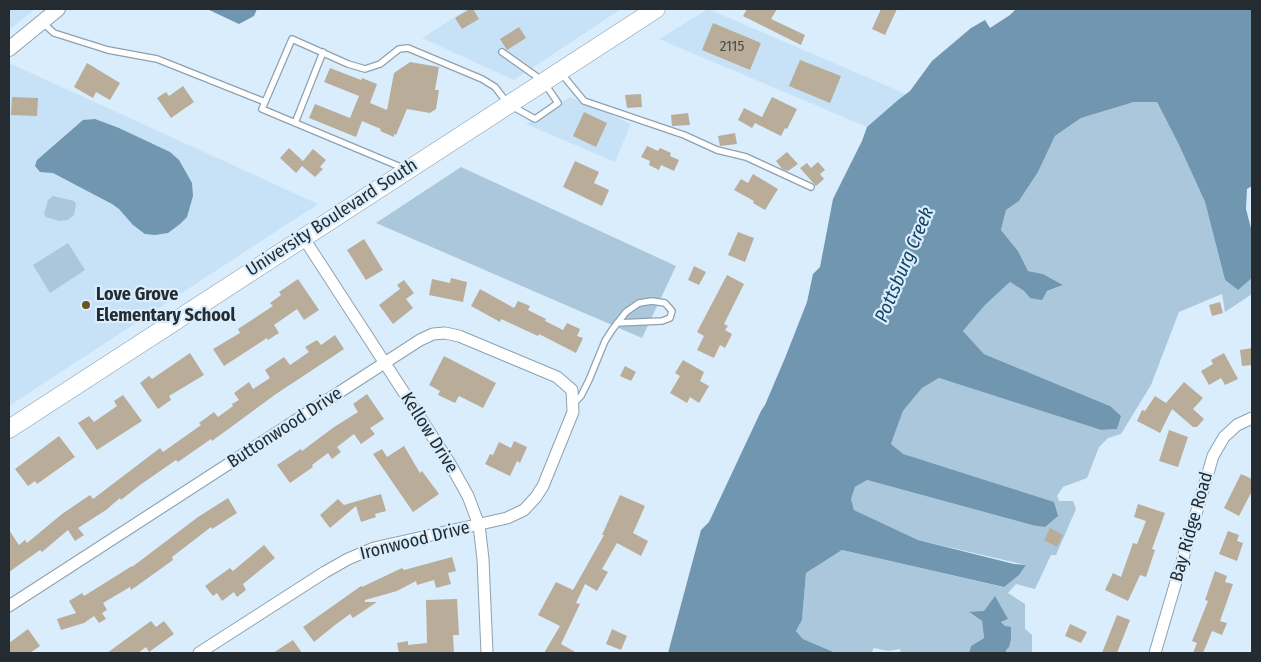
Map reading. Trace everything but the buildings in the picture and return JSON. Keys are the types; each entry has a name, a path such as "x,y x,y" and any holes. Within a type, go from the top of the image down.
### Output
{"main road":[{"name":"University Boulevard South","path":"9,429 656,9"}],"street":[{"path":"9,49 58,9"},
{"name":"Kellow Drive","path":"304,237 449,462 468,496 479,525 483,559 487,653"},
{"name":"Buttonwood Drive","path":"9,606 433,334 445,333 459,336 557,377 572,390"},
{"name":"Ironwood Drive","path":"199,653 348,559 374,548 507,518 524,510 536,497 542,486 573,412 572,390"},
{"name":"Bay Ridge Road","path":"1155,653 1213,456 1224,437 1237,424 1252,418"}],"lane":[{"path":"42,22 54,33 108,50 157,59 265,102"},
{"path":"407,170 262,109 292,39 365,69 380,64 399,49 408,48 482,79 495,88 508,104 535,119 558,103 544,81 502,52"},
{"path":"295,123 323,52"},
{"path":"560,71 584,101 684,135 717,150 746,156 811,187"},
{"path":"573,404 582,396 605,340 617,323 626,312 639,303 652,301 664,303 672,311 670,318 662,320 617,323"}],"shaded area":[{"path":"9,9 35,9 9,30"},
{"path":"467,9 621,9 514,80 422,38"},
{"path":"708,9 906,94 867,127 659,39"},
{"name":"Love Grove Elementary School","path":"9,63 318,204 9,406"},
{"path":"570,97 631,124 615,162 526,124"},
{"path":"1134,102 1157,102 1205,202 1225,280 1238,290 1252,278 1252,294 1225,312 1222,294 1179,312 1151,385 1121,434 1108,438 1099,447 1087,478 1063,487 1057,496 1059,501 1073,501 1076,509 1056,555 1051,555 1035,589 1016,584 1008,593 1025,604 1025,629 1032,635 1032,653 1006,653 1005,626 1001,622 1008,619 984,612 970,613 982,621 984,638 971,646 969,653 901,653 900,649 888,651 874,648 871,653 836,653 803,639 796,631 802,620 806,573 842,550 1003,587 1019,575 1026,565 918,540 854,510 851,499 855,487 867,480 1032,525 902,454 891,444 903,411 922,388 939,378 1101,430 1117,429 1110,406 984,354 963,331 985,305 1010,282 1024,291 1030,298 1063,285 1043,274 1028,271 1018,251 1001,230 1006,210 1019,201 1038,172 1055,136 1081,118"},
{"path":"461,167 676,266 642,338 376,223"},
{"path":"53,196 74,201 76,204 74,215 68,220 59,221 46,217 44,214 48,200"},
{"path":"68,243 85,270 50,293 33,265"}],"water":[{"path":"207,9 257,9 254,16 239,24"},
{"name":"Pottsburg Creek","path":"1016,9 1252,9 1252,186 1247,189 1246,209 1252,232 1252,278 1238,290 1225,280 1205,202 1157,102 1134,102 1081,118 1055,136 1038,172 1019,201 1006,210 1001,230 1018,251 1028,271 1043,274 1063,285 1047,291 1042,300 1030,298 1024,291 1010,282 985,305 963,331 984,354 1110,406 1121,416 1117,429 1101,430 939,378 922,388 903,411 891,444 903,454 1054,502 1058,516 1045,527 1032,525 867,480 855,487 851,499 854,510 918,540 1014,564 1026,565 1019,575 1004,587 842,550 806,573 802,620 796,631 803,639 836,653 668,653 701,530 709,522 765,405 785,358 807,302 813,274 820,267 833,199 867,127 910,91 932,61 971,28 985,20 990,28"},
{"path":"95,119 170,152 179,160 192,183 193,196 187,217 168,233 145,234 112,204 53,173 40,172 35,166 37,160 83,120"},
{"path":"995,596 1008,619 1001,622 1005,626 1011,627 1009,647 1006,653 969,653 971,646 984,638 982,621 969,612 984,611"}],"place":[{"name":"Love Grove Elementary School","path":"86,305"}]}
